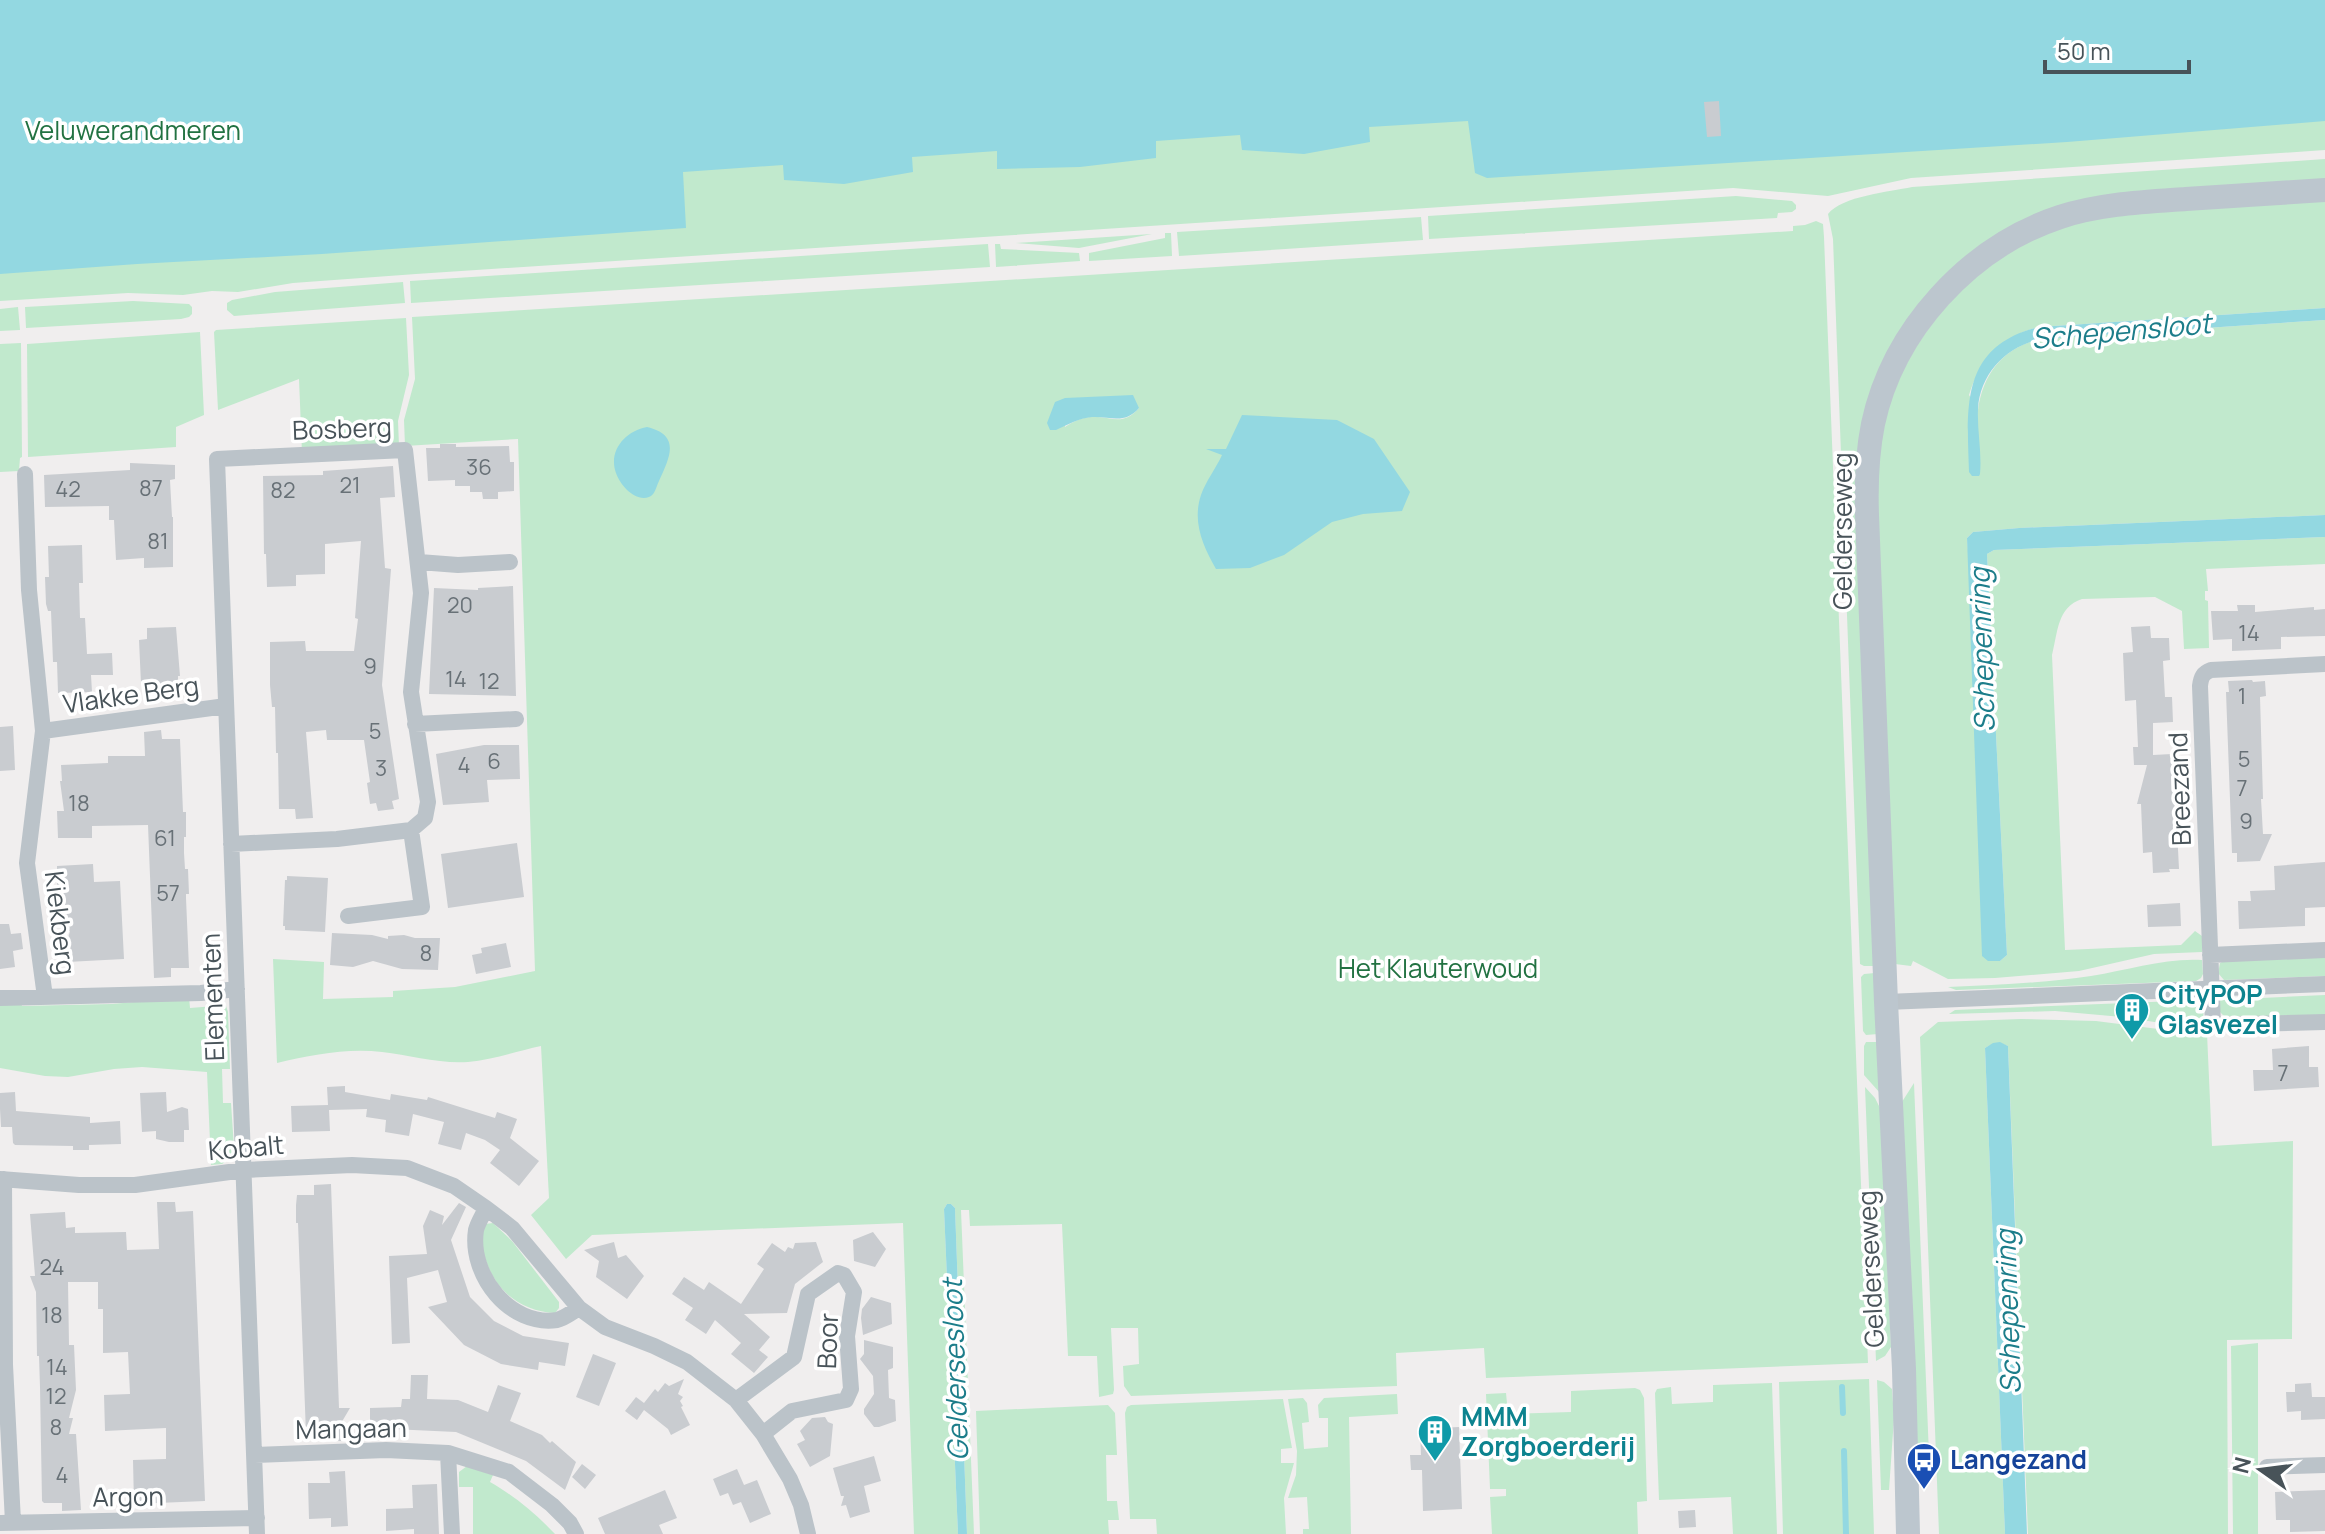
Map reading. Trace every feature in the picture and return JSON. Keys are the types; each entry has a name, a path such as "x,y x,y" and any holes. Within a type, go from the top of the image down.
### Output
{"street":[{"name":"Gelderseweg","path":"1908,1534 1904,1369 1866,490 1874,423 1902,349 1934,304 1969,268 2011,239 2060,217 2123,204 2325,190"},
{"name":"Bosberg","path":"217,459 405,450 421,593 411,692 428,802 425,818 411,830"},
{"name":"Elementen","path":"217,459 257,1526"},
{"name":"Kiekberg","path":"25,474 29,590 43,731 27,863 45,997"},
{"path":"419,562 458,565 510,562"},
{"name":"Breezand","path":"2325,664 2218,669 2206,672 2201,678 2213,1025 2325,1022"},
{"name":"Vlakke Berg","path":"43,731 226,706"},
{"path":"415,724 516,719"},
{"path":"231,844 337,839 411,830 422,907 348,916"},
{"path":"2210,955 2325,950"},
{"path":"1886,1002 2325,984"},
{"path":"0,998 201,993 237,989"},
{"name":"Kobalt","path":"2,1179 79,1185 135,1185 244,1170 352,1165 407,1168 454,1186 512,1228 579,1308 605,1327 687,1362 736,1400 763,1434 790,1479 808,1534"},
{"path":"2,1179 6,1523"},
{"path":"486,1208 477,1227 475,1246 479,1267 490,1288 505,1304 525,1315 544,1320 561,1319 579,1308"},
{"name":"Boor","path":"736,1400 794,1357 808,1294 838,1273 844,1275 854,1292 847,1336 851,1389 846,1400 792,1411 763,1434"},
{"name":"Mangaan","path":"255,1455 386,1450 448,1453 509,1472 552,1505 576,1534"},
{"path":"448,1453 452,1534"},
{"path":"2267,1467 2325,1465"},
{"name":"Argon","path":"6,1523 257,1526"}],"green space":[{"name":"Veluwerandmeren","path":"0,0 2325,0 2325,150 1911,178 1828,196 1733,188 416,274 293,283 238,292 212,291 183,295 128,293 0,301"},
{"path":"2325,159 2325,180 2010,228 1873,389 1875,966 1860,964 1833,239 1828,214 1855,199 1912,187"},
{"path":"1736,196 1792,201 1796,209 1778,213 1777,218 1429,239 1428,216"},
{"path":"2325,199 2325,308 2039,327 2014,336 1994,351 1979,371 1969,395 1978,410 1990,373 2016,348 2041,339 2325,320 2325,515 2019,528 1973,532 1967,538 2000,961 2007,955 1987,554 1994,550 2325,537 2325,564 2206,569 2209,648 2184,649 2182,611 2155,597 2082,599 2068,608 2060,621 2052,655 2065,950 2181,945 2195,931 2202,936 2202,952 2154,954 2079,971 1995,978 1948,979 1913,961 1911,966 1895,964 1876,474 1879,441 1890,402 1906,365 1927,331 1952,300 1981,273 2014,250 2050,232 2089,219 2125,213"},
{"path":"1421,217 1423,240 1179,256 1177,232"},
{"name":"Het Klauterwoud","path":"1816,221 1823,224 1824,237 1868,1363 1486,1378 1484,1348 1396,1353 1397,1386 1131,1396 1124,1386 1123,1366 1139,1364 1138,1328 1111,1328 1114,1390 1113,1394 1099,1397 1097,1356 1068,1356 1062,1224 970,1226 969,1210 961,1210 974,1534 967,1534 955,1208 947,1204 944,1209 958,1534 914,1534 903,1223 592,1235 566,1259 531,1215 549,1198 541,1046 468,1062 355,1051 277,1063 273,959 324,962 323,999 393,997 393,991 455,987 535,971 518,439 405,446 404,420 415,379 412,317 1793,231 1793,226","holes":["1065,398 1139,408 1127,418 1090,417 1065,427"]},
{"path":"1165,233 1171,233 1172,256 1089,261 1089,253 1165,238"},
{"path":"1152,234 1079,248 1016,243"},
{"path":"988,244 990,267 411,303 410,281"},
{"path":"995,244 1000,244 1001,249 1079,253 1080,261 996,267"},
{"path":"403,282 405,303 234,316 227,310 227,303 232,300 275,292"},
{"path":"133,301 189,304 192,314 181,319 26,328 25,307"},
{"path":"18,307 20,330 0,331 0,309"},
{"path":"406,318 409,375 398,421 399,446 302,453 299,379 218,410 216,330"},
{"path":"200,332 204,415 176,427 176,447 28,457 27,344"},
{"path":"21,343 22,457 19,471 0,472 0,344"},
{"path":"2325,957 2325,976 2224,980 2218,973 2220,963 2224,961"},
{"path":"2202,960 2203,974 2196,981 1956,990 1948,987 2056,980 2160,963"},
{"path":"1875,973 1878,1034 1866,1035 1863,1031 1861,977"},
{"path":"2325,995 2325,1015 2225,1017 2220,1012 2219,1000"},
{"path":"189,997 190,1008 215,1006 216,998 228,1012 230,1069 222,1069 223,1103 231,1103 234,1148 231,1158 222,1164 211,1165 207,1072 142,1067 68,1077 0,1068 0,1004 112,1004"},
{"path":"2201,1000 2204,1003 2203,1022 2161,1023 2055,1011 1949,1014 1955,1010"},
{"path":"2021,1019 2096,1021 2166,1030 2204,1029 2207,1033 2212,1146 2293,1141 2292,1339 2227,1340 2228,1534 2028,1534 2008,1046 1996,1043 1985,1048 2005,1534 1939,1534 1920,1037 1938,1022"},
{"path":"1866,1042 1878,1042 1880,1093 1864,1075"},
{"path":"1914,1083 1930,1480 1915,1480 1900,1105"},
{"path":"1865,1087 1881,1110 1891,1347 1885,1356 1876,1361"},
{"path":"493,1223 512,1241 559,1302 555,1313 519,1303 494,1278 481,1242 485,1224"},
{"path":"2258,1343 2258,1534 2233,1534 2231,1346"},
{"path":"1869,1379 1874,1534 1783,1534 1779,1382"},
{"path":"1877,1380 1892,1389 1894,1418 1889,1490 1881,1490"},
{"path":"1772,1383 1777,1534 1733,1534 1731,1497 1659,1500 1657,1389 1671,1387 1672,1404 1713,1402 1713,1385"},
{"path":"1635,1388 1644,1398 1647,1501 1637,1502 1638,1534 1492,1534 1490,1497 1506,1496 1506,1489 1490,1489 1486,1394 1506,1393 1508,1414 1571,1412 1571,1391"},
{"path":"1397,1394 1398,1414 1349,1417 1351,1534 1303,1534 1303,1529 1309,1529 1307,1497 1288,1498 1296,1475 1297,1451 1288,1399 1303,1398 1307,1403 1309,1422 1302,1423 1304,1449 1328,1447 1328,1418 1319,1418 1318,1405 1324,1398"},
{"path":"1283,1399 1292,1448 1281,1449 1281,1463 1294,1463 1284,1498 1286,1534 1157,1534 1156,1519 1130,1519 1127,1407"},
{"path":"1108,1405 1115,1413 1117,1455 1106,1455 1107,1501 1117,1501 1119,1520 1108,1520 1109,1534 980,1534 976,1411"},
{"path":"467,1466 493,1475 490,1482 525,1506 555,1534 473,1534 473,1487 459,1487 459,1472"}],"water":[{"name":"Veluwerandmeren","path":"0,0 2325,0 2325,121 2067,142 1487,178 1475,173 1468,121 1369,127 1370,142 1304,154 1242,150 1240,135 1156,141 1156,158 1080,167 997,169 997,151 912,157 913,172 844,184 784,180 783,165 683,172 686,228 0,274"},
{"name":"Schepensloot","path":"2325,308 2325,320 2041,339 2017,348 1998,363 1984,384 1978,409 1980,474 1972,476 1969,472 1969,403 1974,382 1982,364 1994,349 2013,336 2039,327"},
{"path":"1133,395 1139,408 1128,416 1087,418 1056,430 1050,430 1047,423 1055,402 1065,398"},
{"path":"1242,415 1337,420 1374,439 1410,492 1402,511 1363,514 1332,522 1284,555 1250,568 1216,569 1203,543 1198,515 1203,490 1222,455 1206,449 1226,449"},
{"path":"647,427 665,435 670,448 667,464 654,493 644,498 633,495 621,483 614,457 625,438"},
{"name":"Schepenring","path":"2325,515 2325,537 1994,550 1987,554 2007,955 2000,961 1988,961 1982,956 1967,538 1973,532 2019,528"},
{"name":"Schepenring","path":"2000,1042 2008,1046 2027,1534 2005,1534 1985,1048"},
{"name":"Geldersesloot","path":"947,1204 955,1208 967,1534 958,1534 944,1209"}],"building":[{"path":"1719,101 1721,136 1707,137 1704,102"},
{"path":"440,444 456,444 456,447 509,446 510,462 514,462 514,491 498,492 498,499 483,499 482,492 470,492 470,486 455,486 455,480 428,481 426,448 440,448"},
{"path":"130,463 175,465 175,479 170,480 173,567 144,568 144,558 116,560 114,520 109,520 109,506 45,507 44,475 130,470"},
{"path":"393,466 395,497 380,498 385,568 391,569 382,685 399,799 392,801 394,809 378,811 376,803 370,804 364,740 327,740 326,730 306,732 313,818 296,819 295,809 279,809 270,642 305,641 306,651 354,651 361,541 325,544 325,574 296,575 296,586 267,587 263,476 323,475 323,471"},
{"path":"82,545 80,618 85,618 87,654 112,653 113,675 91,675 92,692 58,693 51,611 48,611 46,604 48,546"},
{"path":"513,586 516,696 429,694 434,588 478,590"},
{"path":"2237,605 2255,605 2255,612 2314,607 2314,610 2325,609 2325,636 2281,637 2281,649 2232,651 2232,639 2213,640 2211,611 2238,611"},
{"path":"2150,626 2151,638 2169,638 2170,660 2163,661 2165,697 2172,697 2173,722 2153,723 2153,755 2172,754 2179,869 2153,873 2152,852 2143,853 2141,804 2137,804 2147,765 2134,765 2133,747 2138,747 2136,700 2125,701 2123,653 2133,652 2131,627"},
{"path":"176,627 180,676 178,692 149,693 149,684 141,684 139,640 147,639 147,628"},
{"path":"2228,681 2265,681 2266,696 2260,697 2261,799 2263,834 2272,834 2260,861 2237,862 2237,853 2232,853 2226,692 2229,692"},
{"path":"13,726 15,770 0,771 0,727"},
{"path":"161,730 162,739 180,739 183,812 186,812 184,853 185,869 188,869 189,968 171,968 171,977 154,978 148,825 92,826 92,838 58,838 57,811 64,811 61,765 108,763 108,756 145,756 144,732"},
{"path":"484,745 519,745 520,779 487,780 489,802 443,805 436,754"},
{"path":"517,843 524,897 448,908 441,854"},
{"path":"2325,862 2325,907 2305,908 2305,926 2239,929 2238,901 2251,901 2250,891 2275,890 2274,866"},
{"path":"93,864 94,882 120,881 124,959 67,962 66,946 70,931 62,931 60,919 65,900 57,900 57,866"},
{"path":"287,876 328,878 325,932 285,930"},
{"path":"2180,903 2181,926 2148,927 2147,905"},
{"path":"0,924 9,924 11,934 21,933 23,949 13,951 15,967 0,969"},
{"path":"332,933 388,939 388,936 404,935 440,938 438,970 402,969 373,961 353,967 330,965"},
{"path":"506,943 511,967 476,974 472,955 482,953 481,948"},
{"path":"2309,1046 2309,1067 2318,1067 2319,1087 2254,1091 2253,1070 2273,1070 2272,1049"},
{"path":"345,1086 345,1092 390,1100 391,1094 427,1100 428,1097 495,1118 497,1112 517,1119 510,1138 539,1161 519,1186 490,1163 500,1150 466,1133 461,1150 438,1144 444,1122 413,1114 409,1136 385,1132 386,1120 366,1117 367,1109 329,1110 330,1131 292,1132 291,1106 328,1105 327,1087"},
{"path":"15,1092 16,1111 90,1117 90,1123 120,1121 121,1144 89,1145 89,1150 73,1150 73,1146 15,1145 12,1127 1,1127 0,1093"},
{"path":"166,1092 167,1112 182,1107 188,1109 189,1130 184,1130 184,1142 156,1139 156,1131 142,1132 140,1093"},
{"path":"331,1184 339,1408 350,1408 340,1425 341,1441 322,1441 322,1433 306,1434 296,1223 297,1195 314,1195 314,1185"},
{"path":"157,1202 175,1202 176,1212 193,1211 205,1501 134,1504 133,1460 166,1459 166,1428 105,1431 104,1395 130,1394 128,1352 103,1353 103,1309 98,1309 98,1282 68,1282 69,1345 74,1345 76,1390 69,1418 73,1418 69,1434 76,1434 81,1510 62,1511 62,1503 42,1501 39,1356 36,1292 30,1276 35,1276 30,1214 65,1212 66,1228 75,1227 75,1233 126,1232 127,1250 159,1249"},
{"path":"459,1203 466,1207 451,1240 470,1297 494,1321 523,1336 569,1343 565,1366 539,1362 538,1370 501,1364 464,1345 428,1307 447,1302 438,1270 407,1278 410,1343 392,1344 389,1256 427,1254 423,1226 430,1210 444,1216 442,1225"},
{"path":"873,1232 886,1249 875,1267 854,1261 853,1240"},
{"path":"614,1242 618,1258 626,1255 644,1276 627,1299 596,1277 599,1261 584,1250"},
{"path":"816,1242 823,1262 795,1284 787,1313 744,1314 770,1337 759,1350 768,1357 754,1373 731,1354 741,1343 715,1320 706,1334 685,1320 693,1308 672,1294 684,1277 704,1290 709,1282 741,1304 764,1269 757,1264 772,1243 785,1252 788,1247 793,1249 795,1243"},
{"path":"871,1297 891,1303 892,1324 863,1335 862,1309"},
{"path":"864,1340 893,1347 893,1368 888,1370 889,1398 895,1400 896,1421 879,1427 874,1427 864,1414 874,1394 873,1376 860,1359 864,1354"},
{"path":"593,1354 616,1363 599,1406 576,1397"},
{"path":"411,1375 428,1375 427,1399 458,1400 488,1412 498,1385 521,1393 510,1421 542,1435 550,1443 552,1441 576,1462 565,1490 526,1461 456,1432 370,1428 370,1408 401,1407 402,1399 410,1399"},
{"path":"684,1379 678,1394 683,1397 681,1407 690,1425 671,1435 644,1410 637,1420 625,1411 636,1397 644,1403 655,1389 658,1392 665,1383 669,1386"},
{"path":"2311,1383 2312,1397 2325,1397 2325,1419 2301,1420 2301,1411 2287,1412 2286,1392 2295,1392 2295,1384"},
{"path":"825,1417 833,1424 830,1456 810,1467 797,1444 805,1440 800,1431 812,1418"},
{"name":"MMM Zorgboerderij","path":"1459,1427 1462,1509 1423,1511 1422,1470 1411,1470 1410,1455 1421,1455 1420,1429"},
{"path":"874,1456 881,1481 864,1486 870,1512 850,1518 846,1505 841,1506 844,1496 841,1496 833,1468"},
{"path":"582,1464 596,1475 585,1489 572,1477"},
{"path":"737,1469 744,1485 757,1480 771,1514 750,1523 741,1502 733,1505 728,1493 720,1496 713,1479"},
{"path":"345,1471 348,1526 331,1527 331,1518 309,1519 308,1483 330,1483 329,1472"},
{"path":"437,1484 439,1534 414,1534 414,1529 386,1531 386,1509 413,1508 412,1485"},
{"path":"665,1490 677,1518 659,1525 663,1534 605,1534 598,1518"},
{"path":"2325,1490 2325,1531 2290,1532 2290,1520 2276,1520 2275,1492"},
{"path":"1695,1510 1696,1527 1679,1528 1678,1511"}],"waterway":[{"path":"1842,1387 1843,1413"},
{"path":"1844,1451 1846,1534"}],"place":[{"name":"CityPOP Glasvezel","path":"2132,1041"},
{"name":"MMM Zorgboerderij","path":"1435,1463"},
{"name":"Langezand","path":"1924,1491"}]}
